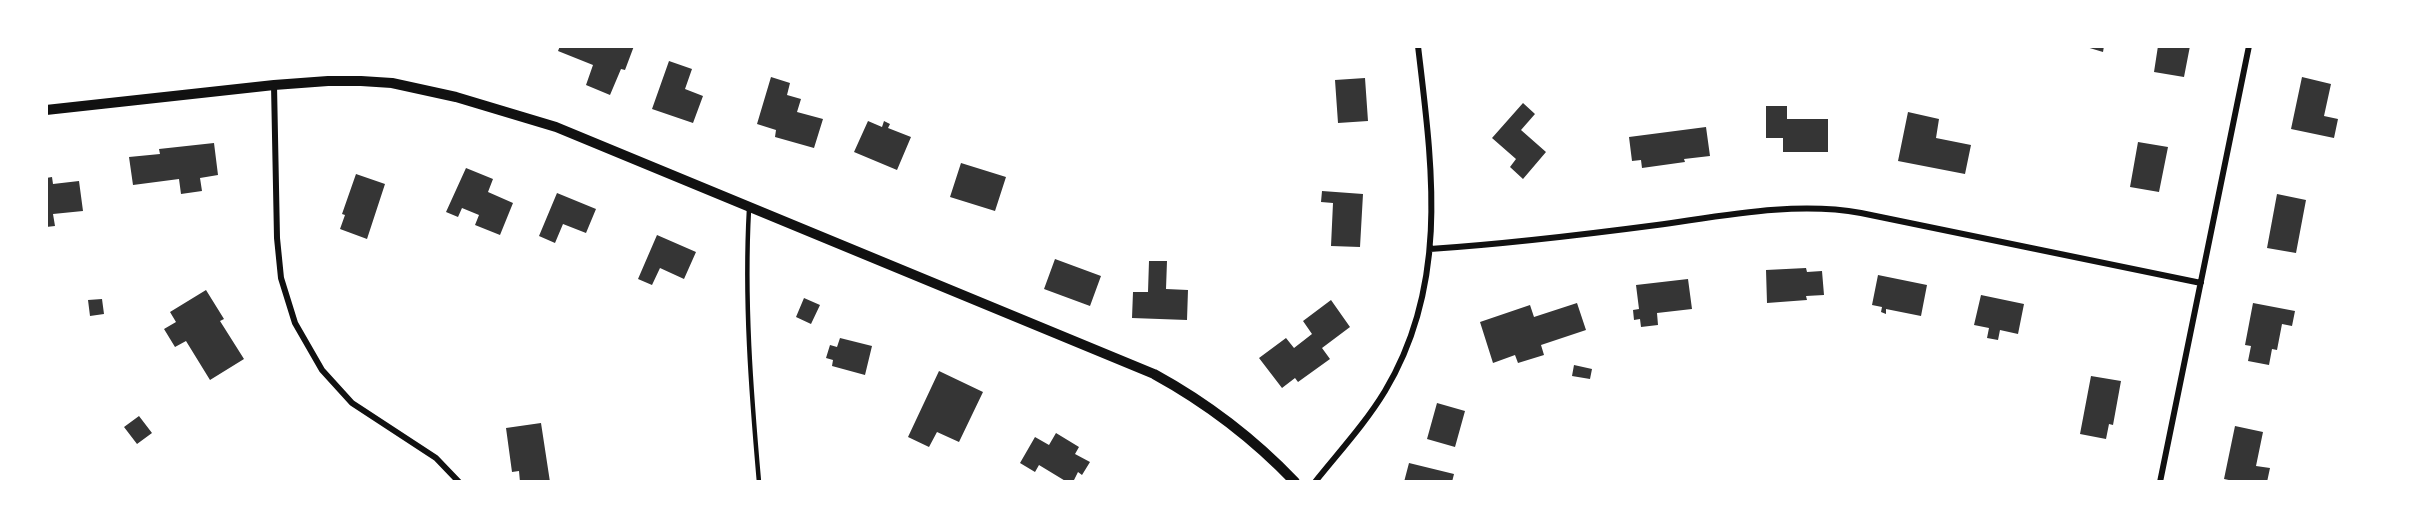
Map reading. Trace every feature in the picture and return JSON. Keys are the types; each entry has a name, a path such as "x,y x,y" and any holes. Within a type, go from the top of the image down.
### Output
{"street":[{"path":"1315,482 1372,410 1396,368 1420,307 1430,249 1433,182 1418,46"},
{"path":"2160,482 2249,46"},
{"path":"46,110 328,81 392,83 466,99 556,127 1154,374 1216,411 1263,449 1295,482"},
{"path":"274,85 277,238 281,278 295,322 322,370 352,403 435,458 459,482"},
{"path":"1430,249 1589,234 1785,210 1826,208 2201,283"}],"lane":[{"path":"750,208 747,248 750,386 759,482"}],"building":[{"path":"560,46 634,46 625,70 621,69 610,95 586,85 593,65 558,51"},
{"path":"2083,46 2104,46 2103,52"},
{"path":"2158,46 2190,46 2184,77 2154,72"},
{"path":"669,61 692,69 685,89 703,96 693,123 652,109"},
{"path":"771,77 790,83 787,95 801,99 797,112 823,119 814,148 775,137 776,130 757,124"},
{"path":"2302,77 2331,84 2324,116 2338,119 2334,138 2291,129"},
{"path":"1365,78 1368,121 1338,123 1335,80"},
{"path":"1523,103 1535,114 1521,130 1546,152 1523,179 1510,167 1516,159 1492,138"},
{"path":"1766,106 1787,106 1787,119 1828,119 1828,152 1783,152 1783,138 1766,138"},
{"path":"1908,112 1939,119 1936,138 1971,145 1965,174 1898,161"},
{"path":"868,121 882,127 884,121 890,124 888,128 911,137 897,170 854,152"},
{"path":"1706,127 1710,156 1642,168 1641,160 1632,161 1629,137"},
{"path":"2138,142 2168,147 2159,192 2130,187"},
{"path":"214,143 218,175 200,178 202,191 181,194 179,179 133,185 129,157 160,154 159,149"},
{"path":"961,163 1006,177 995,211 950,197"},
{"path":"466,168 493,179 488,192 513,203 500,235 475,225 479,215 462,208 458,217 446,212"},
{"path":"356,174 385,184 367,239 340,229 345,215 342,214"},
{"path":"52,177 53,184 79,181 83,211 53,214 55,226 46,227 46,178"},
{"path":"1322,191 1363,194 1360,247 1331,246 1333,203 1321,202"},
{"path":"557,193 596,209 586,233 563,224 555,243 539,236"},
{"path":"2277,194 2306,200 2296,253 2267,248"},
{"path":"657,235 696,252 684,279 660,268 652,285 638,279"},
{"path":"1055,259 1101,276 1090,306 1044,289"},
{"path":"1149,261 1167,261 1166,289 1188,290 1187,320 1132,318 1133,292 1148,292"},
{"path":"1806,268 1807,272 1822,271 1824,295 1806,296 1807,300 1767,303 1766,270"},
{"path":"1878,275 1927,285 1921,316 1886,309 1886,314 1881,312 1882,307 1872,305"},
{"path":"1688,279 1692,309 1657,313 1658,325 1641,327 1640,319 1634,320 1633,310 1639,309 1636,285"},
{"path":"206,290 224,319 220,321 244,359 210,380 186,341 175,347 164,329 176,322 170,312"},
{"path":"1981,295 2024,304 2018,334 2000,330 1998,340 1987,338 1989,328 1974,325"},
{"path":"804,298 820,305 811,324 796,317"},
{"path":"102,299 104,314 90,316 88,300"},
{"path":"1331,300 1350,327 1322,348 1330,359 1298,382 1295,378 1282,388 1259,358 1286,338 1294,348 1312,334 1303,321"},
{"path":"1577,303 1586,330 1541,345 1544,355 1518,363 1515,355 1493,363 1480,322 1530,305 1534,317"},
{"path":"2253,303 2295,311 2292,326 2282,324 2277,350 2272,349 2269,365 2248,361 2251,346 2245,345"},
{"path":"840,338 872,346 865,375 832,366 833,360 826,358 830,345 837,347"},
{"path":"1574,365 1592,369 1590,379 1572,376"},
{"path":"939,371 983,392 959,442 937,432 929,447 908,437"},
{"path":"2091,376 2121,381 2113,425 2109,424 2106,439 2080,434"},
{"path":"1437,403 1465,411 1455,447 1427,439"},
{"path":"139,416 152,433 137,444 124,427"},
{"path":"541,423 550,482 520,482 519,471 512,472 506,428"},
{"path":"2235,426 2263,432 2256,466 2270,468 2267,482 2238,482 2224,479"},
{"path":"1056,433 1079,447 1075,454 1090,462 1082,475 1078,472 1073,482 1067,482 1039,465 1035,472 1020,463 1035,437 1049,445"},
{"path":"1409,463 1454,474 1452,482 1404,482"}]}
